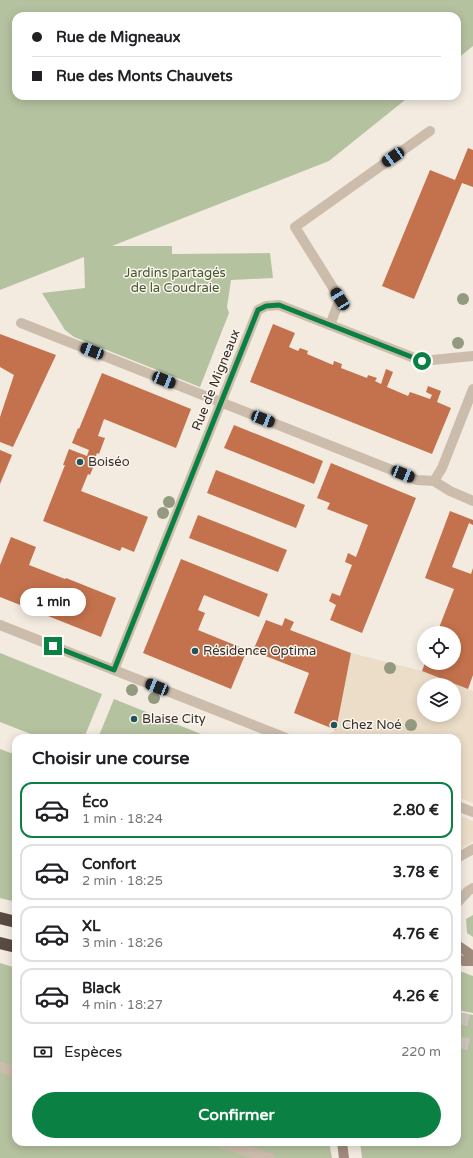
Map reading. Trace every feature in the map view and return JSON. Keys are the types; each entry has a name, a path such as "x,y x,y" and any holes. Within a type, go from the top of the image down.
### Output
{"highway":[{"path":"0,918 12,921"},
{"path":"0,943 12,946"}],"street":[{"path":"330,325 340,299 294,227 430,130"},
{"name":"Rue de Migneaux","path":"114,670 258,310 266,306 279,305 422,361 473,356"},
{"path":"21,323 417,480 434,481 450,491 473,501"},
{"path":"434,481 442,468 473,389"},
{"path":"0,625 276,734"},
{"path":"461,808 473,812"},
{"path":"461,856 473,849"},
{"path":"461,892 471,889"},
{"path":"461,899 471,889"},
{"path":"461,947 473,956"},
{"path":"461,960 473,961"},
{"path":"0,1067 12,1071"},
{"path":"231,1146 270,1158"},
{"path":"342,1146 344,1158"}],"green space":[{"name":"Jardins partagés de la Coudraie","path":"0,0 473,0 473,46 461,56 461,12 12,12 12,100 405,100 329,161 112,246 172,246 172,254 270,253 273,278 231,280 227,307 229,313 200,387 74,337 65,330 42,293 85,288 84,257 0,290"},
{"path":"0,653 102,694 86,734 31,734 0,722"},
{"name":"Blaise City","path":"114,699 201,734 100,734"},
{"path":"0,749 12,754 12,901 0,898"},
{"path":"473,915 473,937 467,933 466,919"},
{"path":"0,963 12,967 12,1146 330,1146 332,1158 0,1158"},
{"path":"461,972 473,976 473,1013 461,1011"},
{"path":"461,1013 473,1015 473,1158 362,1158 360,1146 461,1146"}],"shaded area":[{"path":"351,653 422,671 440,678 417,678 417,722 461,722 461,686 473,691 473,803 461,798 461,734 329,734 336,730"},
{"path":"461,816 473,821 473,841 461,848"}],"building":[{"path":"468,148 473,150 473,187 462,183 414,299 382,286 430,170 455,180"},
{"path":"273,324 295,333 289,347 298,351 300,348 308,351 307,354 333,365 334,361 342,364 341,368 367,378 368,375 377,378 375,381 381,384 386,369 393,372 387,387 408,396 410,392 430,399 432,395 426,392 428,386 441,391 437,402 451,408 432,454 250,382"},
{"path":"0,334 56,355 13,447 0,442 0,417 14,375 0,367"},
{"name":"Boiséo","path":"102,373 191,409 176,448 104,419 98,436 105,438 99,454 97,453 90,475 88,474 81,491 148,517 134,552 122,547 120,551 43,521 65,465 63,465 69,449 87,456 89,450 72,443"},
{"path":"234,425 323,461 314,484 224,448"},
{"path":"0,450 12,455 0,484"},
{"path":"331,463 416,498 362,633 330,620 336,605 329,601 332,593 340,596 352,565 345,562 348,553 356,557 368,525 327,509 330,503 317,498"},
{"path":"216,470 305,505 296,528 207,493"},
{"path":"450,511 473,520 473,525 469,523 452,567 471,574 473,568 473,675 468,689 461,686 461,678 440,678 422,671 461,670 461,626 440,626 454,589 425,578"},
{"path":"198,515 287,550 278,572 189,538"},
{"path":"11,537 36,547 29,565 116,598 101,637 0,597 0,565"},
{"path":"181,559 268,594 259,617 204,595 198,610 205,613 198,630 247,650 231,689 143,653"},
{"path":"285,618 294,622 290,630 351,653 336,730 294,713 309,673 253,651 266,620 282,626"}],"tunnel":[{"path":"461,1019 473,1021"},
{"path":"461,1043 473,1045"}],"place":[{"name":"Boiséo","path":"80,462"},
{"name":"Résidence Optima","path":"195,651"},
{"name":"Blaise City","path":"134,719"},
{"name":"Chez Noé","path":"334,725"}],"route":[{"path":"53,646 114,670 258,310 266,306 279,305 422,361"}]}
